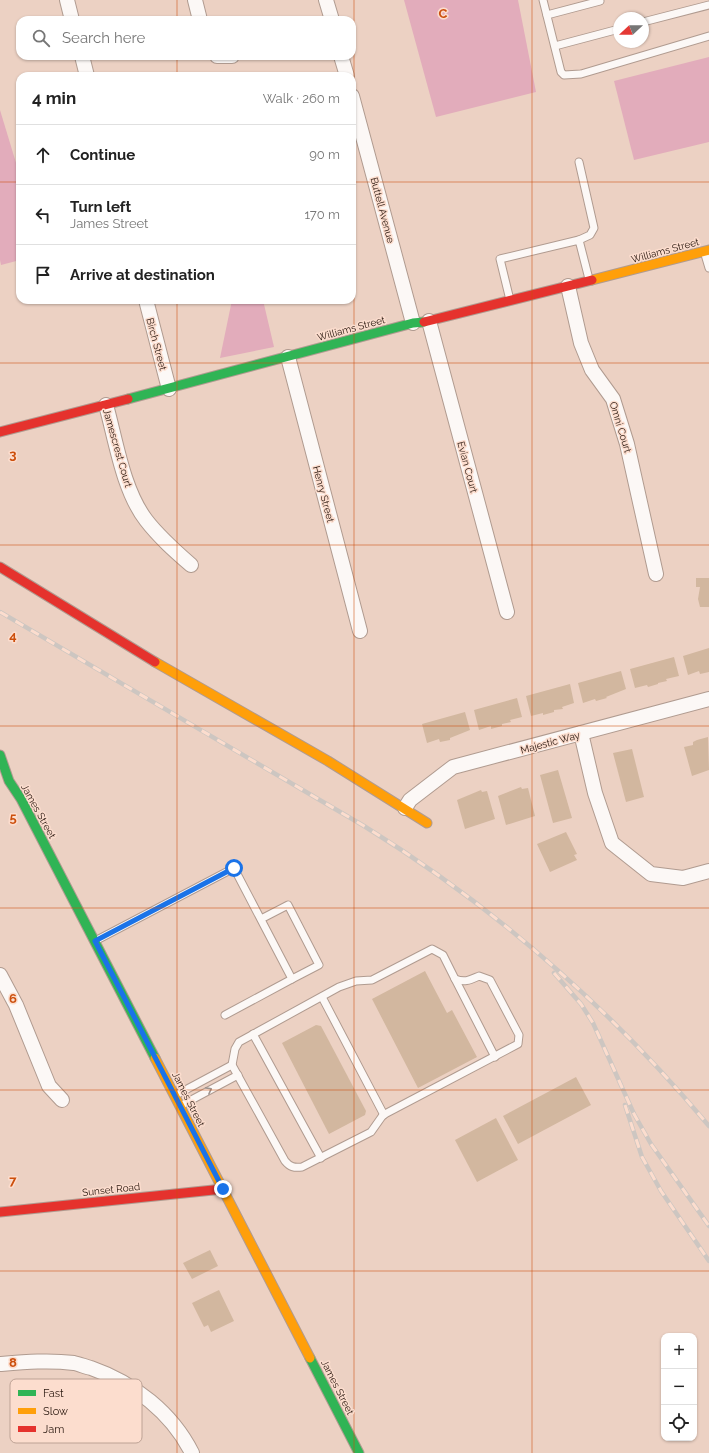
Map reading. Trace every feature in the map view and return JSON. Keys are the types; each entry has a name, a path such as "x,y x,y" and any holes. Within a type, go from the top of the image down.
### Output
{"street":[{"path":"67,0 71,16"},
{"path":"195,0 199,16"},
{"path":"326,0 331,16"},
{"path":"83,60 86,72"},
{"path":"342,60 346,72"},
{"name":"Buttell Avenue","path":"356,111 413,323"},
{"name":"Williams Street","path":"0,432 168,389 413,323 429,321 707,250"},
{"name":"Omni Court","path":"568,286 581,343 592,370 613,399 625,436 656,574"},
{"name":"Birch Street","path":"147,304 168,389"},
{"name":"Evian Court","path":"429,321 507,612"},
{"name":"Henry Street","path":"288,357 360,631"},
{"name":"Jamescrest Court","path":"106,404 130,491 145,519 165,543 191,565"},
{"path":"3,572 157,663 328,761 427,823"},
{"name":"Majestic Way","path":"405,808 410,800 453,767 709,699"},
{"path":"581,733 595,793 612,843 651,874 683,878 709,871"},
{"name":"James Street","path":"0,755 4,783 21,799 359,1453"},
{"path":"0,975 16,1005 49,1086 62,1100"},
{"name":"Sunset Road","path":"0,1212 223,1189"},
{"path":"0,1364 36,1361 75,1363 116,1379"},
{"path":"142,1395 162,1412 184,1438 192,1453"}],"lane":[{"path":"543,0 561,72 569,76 581,74 709,36"},
{"path":"547,15 600,1"},
{"path":"649,20 709,5"},
{"path":"555,46 613,31"},
{"path":"510,300 500,259 579,240 590,235 594,228 579,162"},
{"path":"579,240 590,281"},
{"path":"707,250 709,268"},
{"path":"95,941 234,868 292,980"},
{"path":"225,1015 319,965 288,905 261,919"},
{"path":"455,979 462,982 479,976 490,980 520,1035 518,1044 495,1057 384,1114 371,1132 302,1167 294,1168 289,1166 284,1161 232,1065 235,1049 239,1042 339,987 356,981 372,980 432,949 443,955 455,979 495,1057"},
{"path":"322,997 384,1114"},
{"path":"253,1034 321,1158"},
{"path":"175,1095 232,1065"},
{"path":"180,1106 238,1075"}],"shaded area":[{"path":"404,0 518,0 536,92 436,117"},
{"path":"709,57 709,142 634,160 614,81"},
{"path":"0,110 16,163 16,261 1,265"},
{"path":"231,304 264,304 274,347 220,358"}],"building":[{"path":"696,578 709,578 709,607 700,607 698,599 700,587 696,587"},
{"path":"709,648 709,672 700,674 699,671 688,675 683,656"},
{"path":"674,657 679,676 666,679 667,681 648,687 647,685 635,688 630,669"},
{"path":"621,671 626,689 606,697 607,698 596,701 595,699 583,703 578,683"},
{"path":"570,684 574,703 562,707 563,709 554,710 554,712 531,716 526,696"},
{"path":"517,698 522,717 510,720 511,722 502,724 502,726 491,729 491,726 479,730 474,710"},
{"path":"465,712 470,730 450,738 450,740 440,742 439,739 427,743 422,724"},
{"path":"708,737 709,770 692,776 684,747 693,745 693,742"},
{"path":"632,749 644,797 626,802 613,753"},
{"path":"558,770 572,818 553,823 540,775"},
{"path":"521,787 522,789 528,788 535,816 506,825 498,796"},
{"path":"481,790 482,792 487,791 495,819 465,829 457,800"},
{"path":"566,832 577,854 574,855 577,860 550,872 537,844"},
{"path":"425,971 447,1013 452,1010 477,1057 418,1088 372,999"},
{"path":"316,1025 321,1026 366,1111 365,1115 329,1134 282,1043"},
{"path":"576,1077 591,1105 518,1144 503,1116"},
{"path":"496,1118 518,1160 477,1182 455,1140"},
{"path":"210,1250 218,1266 192,1279 183,1263"},
{"path":"219,1290 234,1321 211,1332 208,1325 204,1327 192,1303"}],"railway":[{"path":"0,612 364,826 412,857 459,891 549,962 591,1001 632,1041 709,1126"},
{"path":"554,973 581,1004 593,1023 634,1114 651,1144 709,1226"},
{"path":"625,1105 642,1157 661,1191 709,1261"}],"traffic: fast":[{"path":"128,399 413,323 424,322"},
{"path":"0,755 9,781 21,799 155,1058"},
{"path":"310,1358 359,1453"}],"traffic: slow":[{"path":"592,280 709,250"},
{"path":"155,662 328,761 427,823"},
{"path":"155,1058 310,1358"}],"traffic: jam":[{"path":"424,322 592,280"},
{"path":"0,432 128,399"},
{"path":"0,567 155,662"},
{"path":"0,1212 223,1189"}],"route":[{"path":"223,1189 95,941 234,868"}]}
